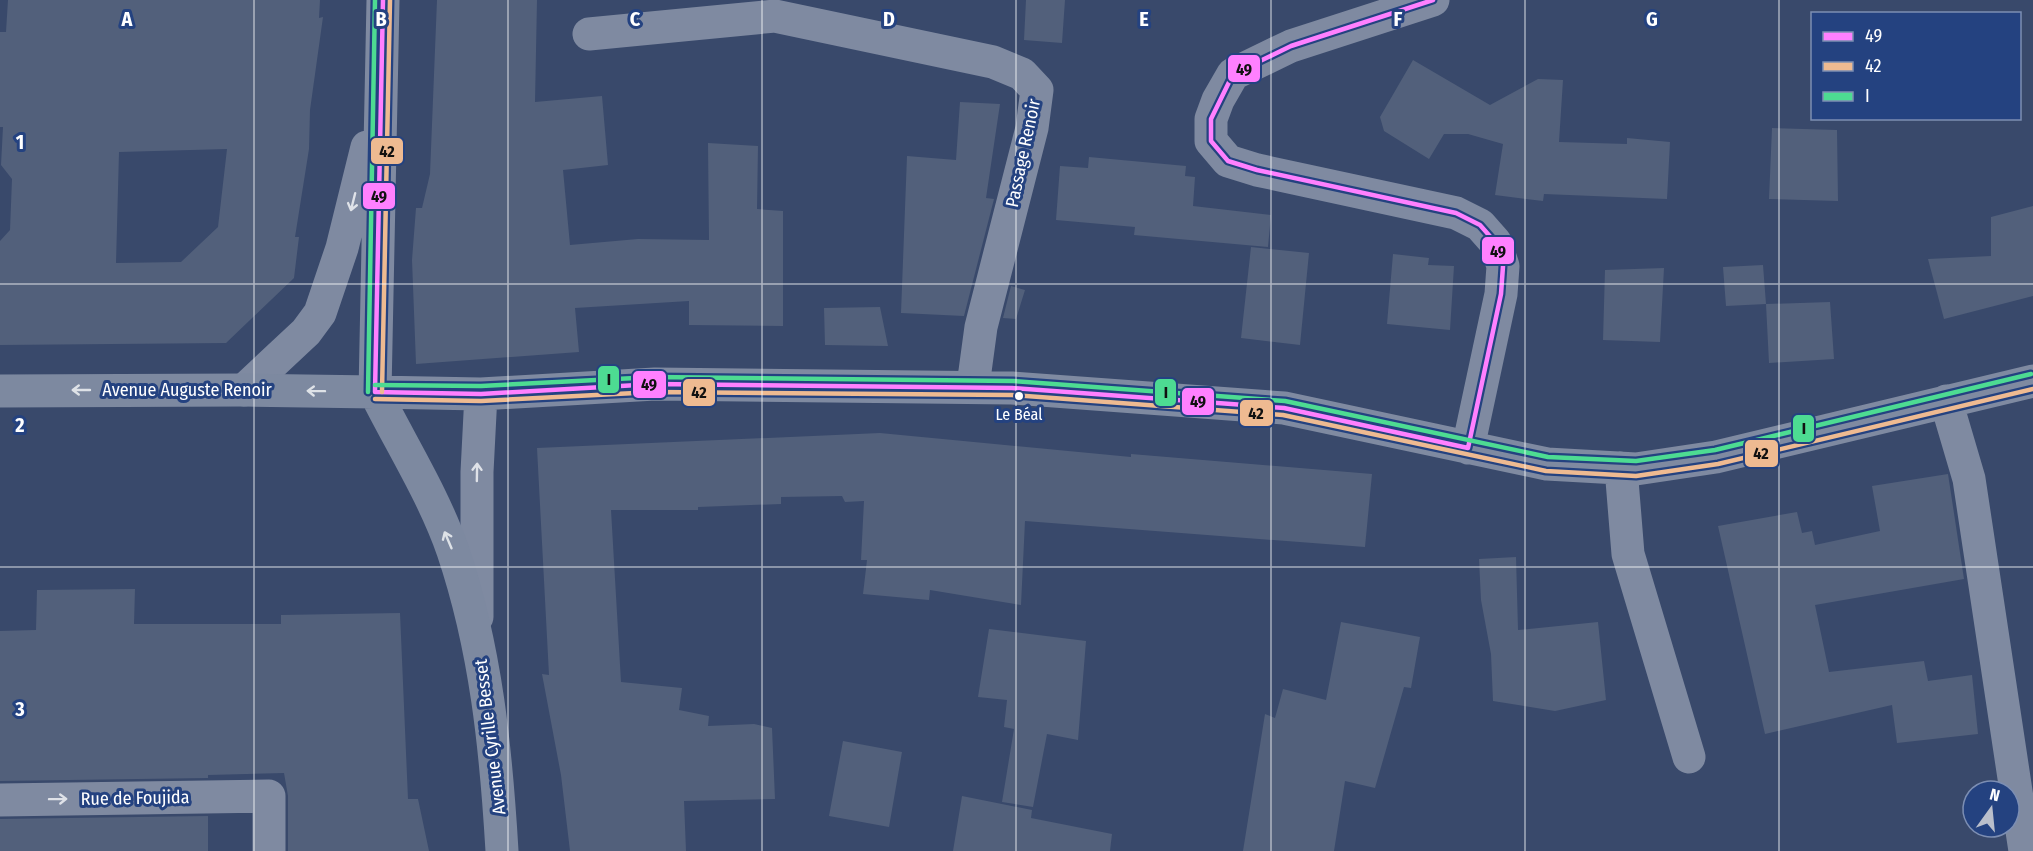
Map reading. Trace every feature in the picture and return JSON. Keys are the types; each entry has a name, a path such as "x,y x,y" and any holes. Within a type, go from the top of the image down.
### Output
{"main road":[{"name":"Avenue Auguste Renoir","path":"0,391 375,392"},
{"name":"Avenue Cyrille Besset","path":"375,392 441,523 452,550 477,636 490,701 502,851"}],"street":[{"path":"383,0 375,392 480,394 655,384 973,386 1284,408 1547,464 1636,470 1716,457 2033,381"},
{"path":"1433,0 1291,46 1233,74 1218,100 1211,119 1211,141 1228,161 1257,170 1456,213 1480,225 1495,242 1503,266 1502,294 1468,448"},
{"name":"Passage Renoir","path":"589,34 775,16 993,62 1022,74 1037,90 1032,128 981,327 973,386"},
{"path":"244,390 306,332 320,314 342,248 382,84"},
{"path":"477,636 477,472 480,394"},
{"path":"1946,401 1969,479 2025,851"},
{"path":"1621,468 1628,554 1689,757"},
{"name":"Rue de Foujida","path":"0,800 269,796 269,851"}],"building":[{"path":"8,0 320,0 319,18 323,17 310,110 309,149 295,237 299,237 294,278 226,343 0,345 0,241 10,230 12,179 1,165 3,127 0,127 0,32 6,32","holes":["227,149 218,227 181,262 116,263 119,152"]},
{"path":"437,0 537,0 535,102 602,96 608,165 563,170 570,245 638,239 709,240 708,143 758,146 757,209 783,211 783,326 689,325 689,301 575,308 579,352 416,364 412,260 416,208 422,208 430,174"},
{"path":"1026,0 1065,0 1062,43 1024,40"},
{"path":"1413,60 1490,105 1538,79 1563,80 1559,142 1627,144 1627,138 1670,142 1667,199 1544,194 1543,201 1495,195 1503,144 1468,134 1444,134 1429,159 1384,131 1380,117"},
{"path":"960,102 1000,104 986,198 994,199 964,316 901,313 907,156 956,160"},
{"path":"1772,128 1837,130 1838,201 1769,199"},
{"path":"1089,157 1186,166 1185,176 1195,177 1193,206 1271,215 1268,247 1134,235 1135,227 1056,220 1060,166 1088,168"},
{"path":"2033,206 2033,296 1944,319 1928,259 1991,256 1991,217"},
{"path":"1251,247 1309,253 1300,345 1241,338"},
{"path":"1393,254 1429,258 1428,265 1454,266 1450,330 1387,324"},
{"path":"1763,265 1766,304 1726,306 1723,267"},
{"path":"1664,268 1660,342 1603,340 1605,270"},
{"path":"1011,286 1025,290 1016,319 1003,318"},
{"path":"1830,302 1834,359 1769,363 1766,304"},
{"path":"880,307 888,346 825,345 824,308"},
{"path":"880,433 1131,457 1131,454 1372,474 1365,547 1025,521 1021,605 930,590 929,600 863,594 867,560 861,560 864,501 845,502 842,496 781,497 781,504 698,507 698,510 611,510 621,682 682,688 679,710 709,716 708,726 754,724 772,728 775,799 684,801 686,851 570,851 561,775 542,674 549,675 537,448"},
{"path":"1948,474 1964,579 1815,605 1829,672 1924,661 1928,681 1972,675 1978,734 1897,743 1892,705 1765,734 1718,526 1797,512 1802,533 1812,531 1815,545 1880,531 1872,486"},
{"path":"1516,557 1518,630 1598,622 1606,700 1555,711 1493,701 1491,654 1481,600 1479,559"},
{"path":"135,589 134,624 281,624 281,615 400,613 408,799 418,799 429,851 288,851 288,796 284,773 208,775 208,778 0,781 0,631 36,630 37,590"},
{"path":"1341,622 1420,637 1411,688 1404,687 1375,788 1345,781 1334,851 1243,851 1265,714 1275,718 1283,689 1326,700"},
{"path":"989,629 1086,641 1078,740 1047,734 1033,807 1002,802 1014,729 1004,727 1007,700 978,697"},
{"path":"843,741 902,752 889,827 829,816"},
{"path":"962,796 1032,810 1031,818 1112,834 1110,851 953,851"},
{"path":"208,816 208,851 0,851 0,819"}],"transit line":[{"name":"I","path":"368,392 375,0"},
{"name":"49","path":"375,392 383,0"},
{"name":"42","path":"382,392 390,0"},
{"name":"49","path":"1433,0 1291,46 1233,74 1211,119 1211,141 1228,161 1257,170 1456,213 1480,225 1495,242 1503,266 1501,294 1468,448"},
{"name":"I","path":"375,385 481,386 655,377 1013,381 1285,401 1548,457 1636,461 1715,450 2031,374"},
{"name":"49","path":"375,392 481,394 655,384 1012,388 1284,408 1468,448"},
{"name":"42","path":"375,399 481,401 655,392 1012,395 1283,415 1546,471 1636,476 1718,464 2033,389"}],"place":[{"name":"Le Béal","path":"1019,396"}]}
